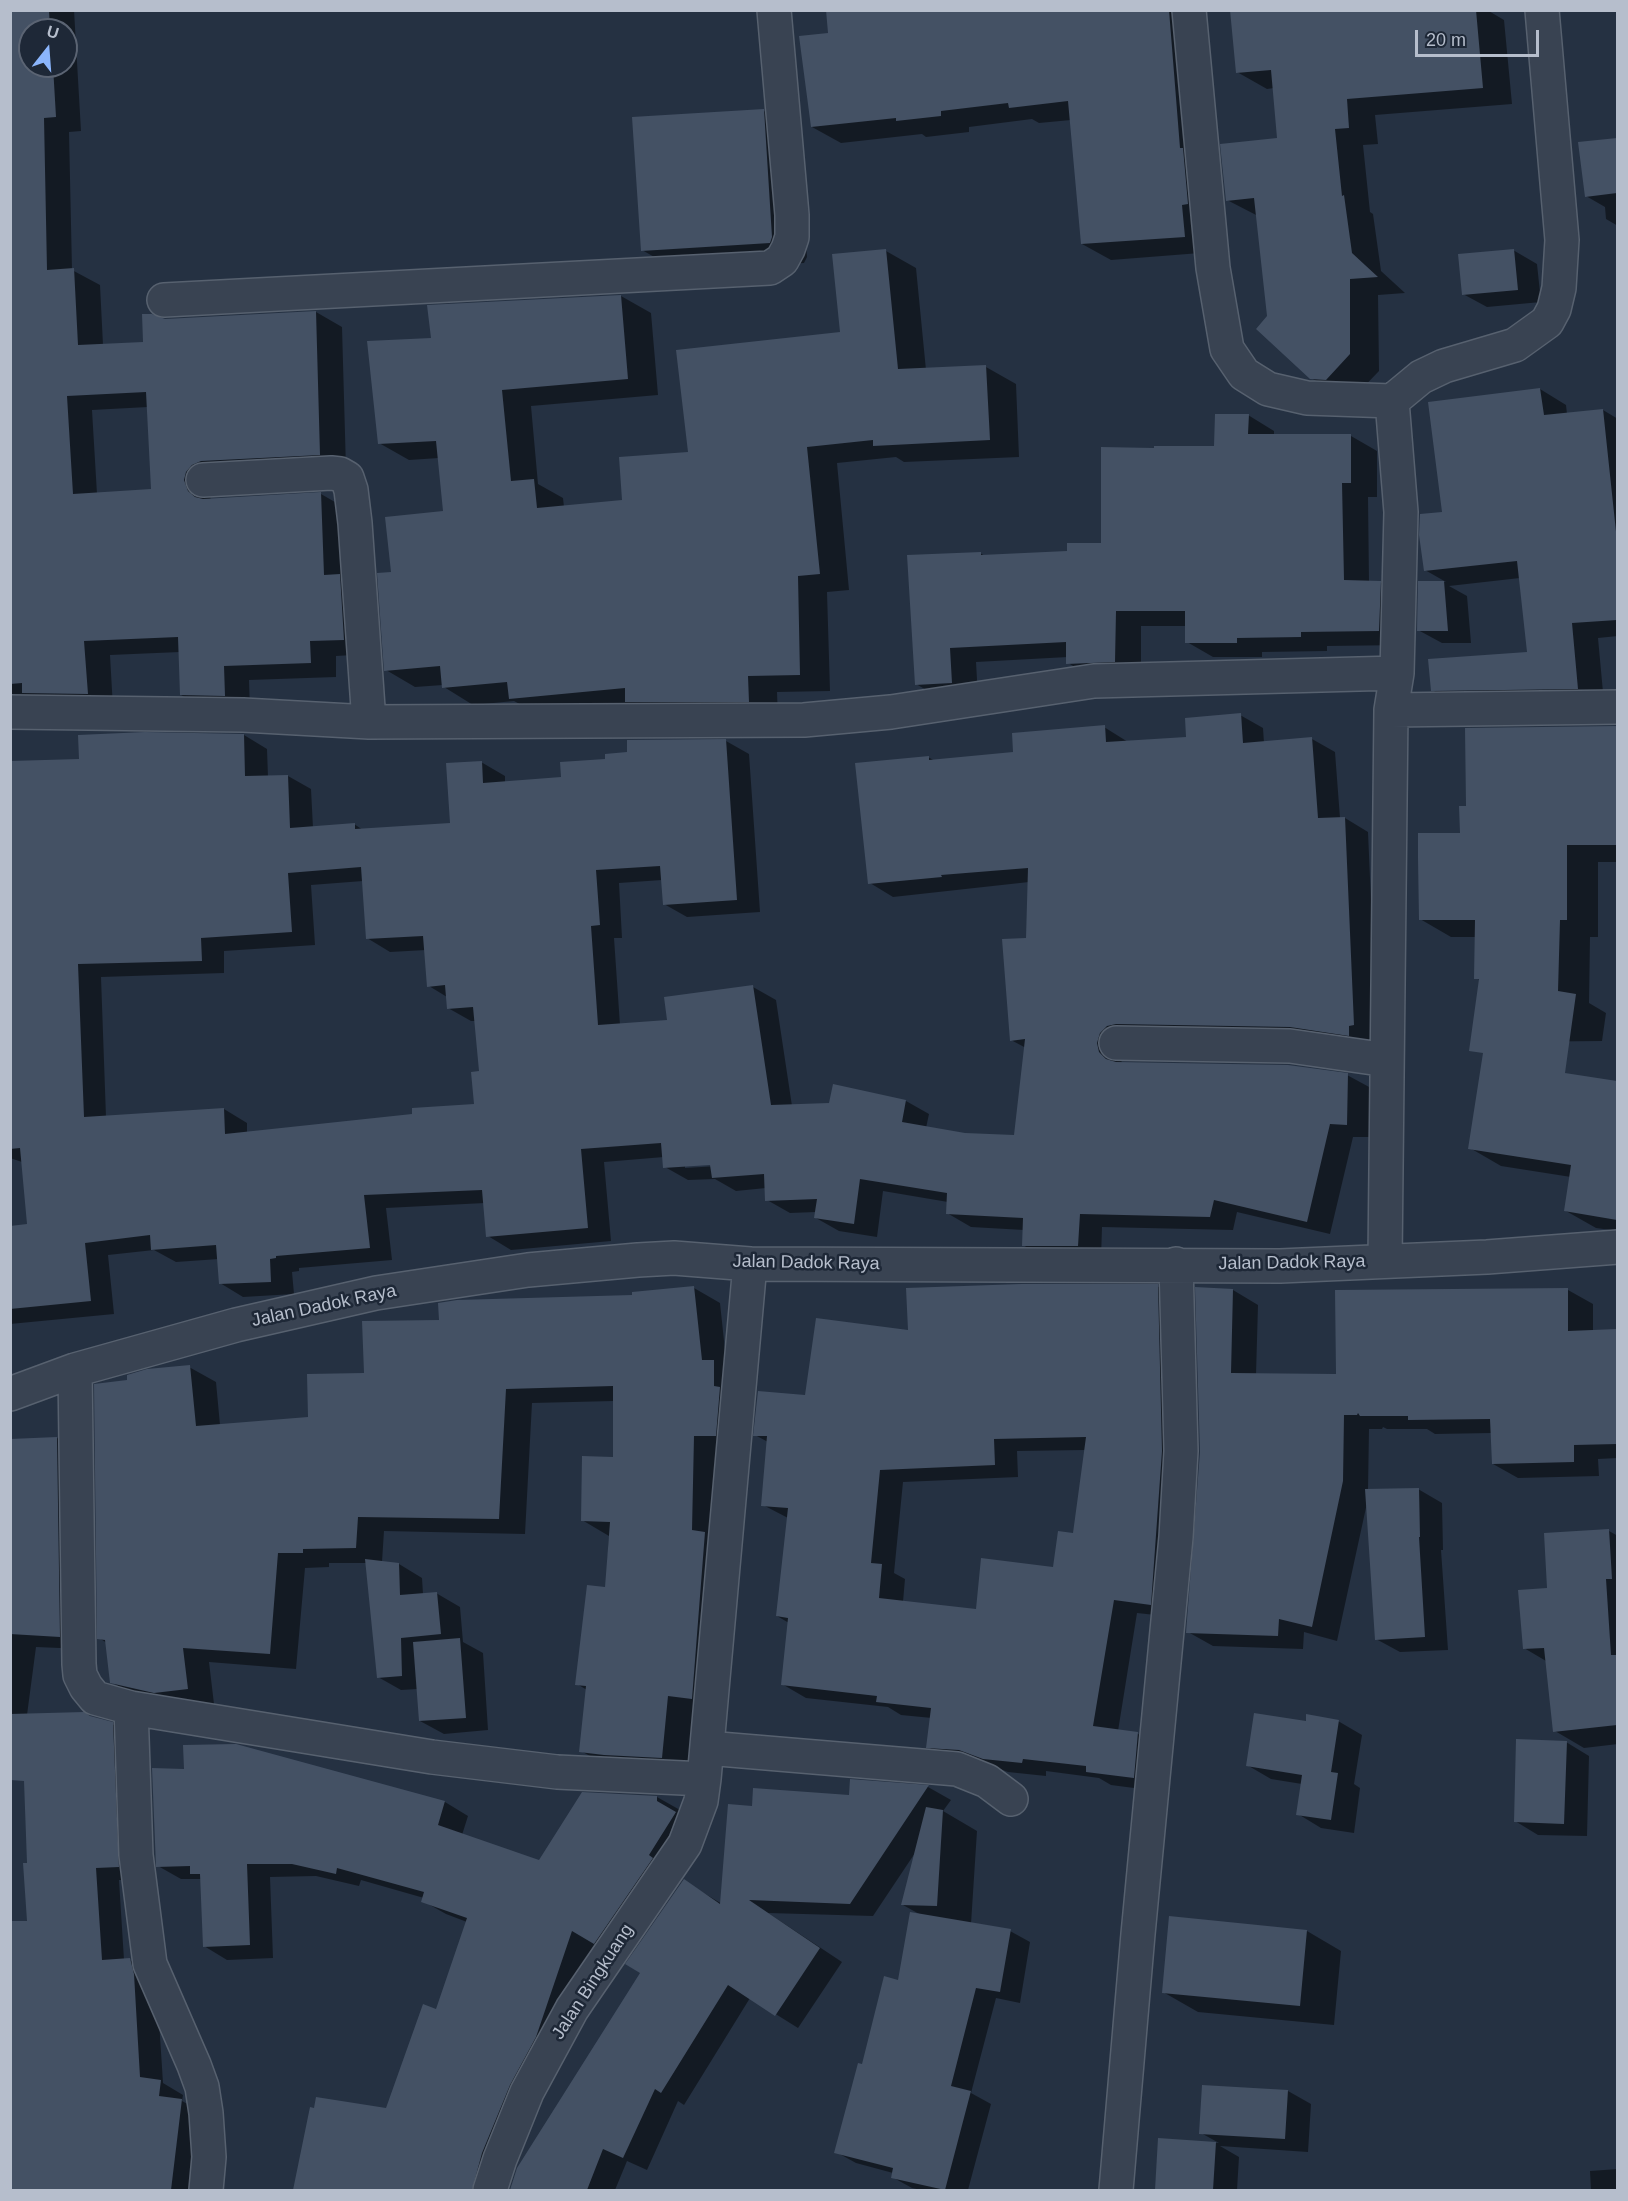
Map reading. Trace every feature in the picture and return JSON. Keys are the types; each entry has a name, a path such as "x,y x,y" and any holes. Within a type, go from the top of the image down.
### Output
{"street":[{"path":"164,300 770,268 782,260 789,249 792,237 774,10"},
{"path":"1189,10 1214,268 1227,349 1244,374 1269,389 1307,398 1392,401 1421,377 1436,370 1489,351 1515,345 1547,322 1554,309 1559,288 1562,240 1542,10"},
{"path":"1385,1260 1391,710 1397,673 1401,512 1392,401"},
{"path":"203,480 331,473 347,478 351,490 355,523 369,722"},
{"path":"10,712 243,715 369,722 804,720 891,712 1094,681 1397,673"},
{"path":"1391,710 1617,707"},
{"path":"1116,1043 1290,1046 1388,1060"},
{"name":"Jalan Dadok Raya","path":"10,1394 75,1370 236,1325 376,1293 528,1270 674,1258 750,1264 1280,1266 1487,1257 1617,1247"},
{"name":"Jalan Bingkuang","path":"490,2190 526,2092 572,2009 685,1844 701,1801 750,1264"},
{"path":"1116,2190 1176,1537 1181,1451 1176,1264"},
{"path":"75,1370 80,1675 95,1698 130,1708 432,1757 557,1772 705,1763 957,1769 987,1781 1011,1799"},
{"path":"130,1708 136,1855 150,1964 202,2087 209,2157 206,2190"}],"building":[{"path":"10,10 49,10 49,18 18,18 18,78 54,78 56,117 44,118 47,270 74,268 78,345 143,342 142,314 152,314 165,319 316,311 320,455 201,461 192,465 186,472 184,480 188,491 195,497 203,499 321,492 324,575 340,574 344,640 310,641 311,663 224,666 225,696 180,695 178,637 84,641 88,694 22,693 22,683 10,684","holes":["146,392 151,489 73,494 67,396"]},
{"path":"826,10 1169,10 1180,148 1183,148 1188,204 1182,205 1185,237 1081,244 1068,101 1009,108 1008,103 941,111 941,116 896,121 896,118 811,127 799,36 828,33"},
{"path":"1230,10 1476,10 1483,88 1347,99 1349,128 1335,129 1342,196 1344,195 1352,253 1378,277 1350,279 1350,354 1326,380 1310,379 1256,329 1267,316 1254,198 1226,201 1220,144 1277,138 1271,70 1236,73"},
{"path":"764,109 772,237 770,243 641,251 632,117"},
{"path":"1617,138 1617,193 1585,197 1578,142"},
{"path":"886,249 898,369 986,365 990,440 873,446 873,440 807,447 820,574 798,576 800,675 748,676 749,702 625,702 625,688 509,699 507,682 442,688 440,666 384,671 377,573 391,572 385,517 443,511 436,441 378,444 367,341 431,338 427,305 621,295 628,379 502,390 511,481 534,479 537,508 622,500 619,457 688,452 676,350 840,332 832,254"},
{"path":"1514,249 1518,290 1462,295 1458,254"},
{"path":"1540,388 1544,415 1603,409 1617,541 1617,620 1572,623 1578,689 1431,691 1428,659 1527,652 1517,561 1424,571 1419,535 1420,514 1442,512 1428,402"},
{"path":"1215,414 1249,414 1248,434 1351,434 1351,483 1342,483 1344,580 1381,581 1379,631 1301,632 1301,637 1237,638 1237,643 1185,643 1185,611 1116,611 1115,662 1066,664 1066,642 950,648 952,683 915,685 907,555 981,552 981,555 1067,551 1067,543 1101,543 1101,447 1214,446"},
{"path":"1418,581 1444,581 1448,631 1417,631"},
{"path":"1241,713 1243,743 1312,737 1318,818 1345,817 1354,1025 1349,1026 1349,1036 1290,1027 1116,1024 1107,1026 1100,1033 1097,1043 1099,1052 1106,1059 1116,1062 1288,1065 1348,1073 1347,1125 1330,1124 1307,1222 1214,1200 1210,1217 1080,1214 1078,1246 1022,1246 1023,1218 946,1214 947,1193 860,1179 854,1224 814,1218 817,1199 765,1201 764,1174 712,1178 710,1165 663,1168 661,1143 581,1149 588,1228 486,1237 482,1190 364,1195 370,1248 276,1256 270,1259 271,1282 219,1284 216,1245 151,1250 150,1235 85,1243 91,1301 10,1309 10,1226 27,1224 20,1148 10,1149 10,761 79,759 78,735 145,732 244,734 245,776 288,775 290,828 355,823 355,829 450,823 446,763 482,761 483,783 561,777 560,762 605,759 605,754 627,752 627,740 726,739 737,900 663,905 660,866 596,870 600,925 591,926 598,1025 667,1020 664,997 753,985 771,1105 829,1103 833,1084 906,1100 902,1122 965,1133 1014,1135 1025,1039 1010,1041 1002,939 1026,938 1028,868 868,884 855,763 929,756 929,760 1013,752 1012,733 1105,725 1106,742 1186,737 1185,718","holes":["361,867 366,939 423,936 427,987 445,985 447,1009 473,1007 479,1071 471,1072 474,1104 412,1108 412,1114 225,1134 224,1108 84,1117 78,964 202,961 201,938 292,932 288,873"]},
{"path":"1617,726 1617,845 1567,845 1567,920 1560,920 1558,991 1576,994 1565,1073 1617,1081 1617,1220 1564,1211 1571,1165 1468,1149 1483,1053 1469,1051 1479,979 1474,979 1475,920 1419,920 1418,833 1460,833 1459,806 1466,806 1465,728"},
{"path":"1021,1284 1158,1284 1162,1451 1151,1605 1114,1600 1093,1726 1138,1732 1134,1778 1086,1772 1086,1766 1023,1759 1022,1763 983,1759 959,1750 926,1748 931,1708 876,1702 877,1696 781,1685 788,1618 776,1616 788,1508 761,1506 767,1436 753,1436 758,1391 805,1395 816,1318 908,1330 906,1288","holes":["1086,1437 1073,1533 1058,1531 1053,1567 981,1558 976,1609 879,1598 882,1564 871,1563 880,1470 995,1465 994,1439"]},
{"path":"694,1286 702,1360 714,1360 714,1386 720,1387 716,1436 694,1436 692,1530 705,1532 692,1699 668,1696 662,1758 579,1752 586,1686 575,1685 587,1585 605,1587 610,1522 581,1521 582,1456 613,1457 613,1386 506,1389 499,1519 358,1517 356,1548 303,1549 303,1553 278,1553 270,1654 183,1648 188,1689 154,1693 110,1683 105,1640 97,1639 94,1384 127,1380 127,1375 147,1369 190,1365 196,1426 308,1417 307,1374 364,1373 362,1321 439,1320 438,1303 457,1300 632,1295 632,1292"},
{"path":"1195,1287 1233,1289 1231,1373 1336,1374 1335,1290 1568,1288 1568,1331 1617,1329 1617,1444 1574,1445 1574,1462 1492,1464 1490,1419 1408,1420 1408,1416 1360,1416 1358,1413 1357,1415 1344,1415 1343,1481 1312,1627 1279,1619 1278,1636 1186,1633 1200,1452"},
{"path":"57,1437 60,1637 10,1634 10,1439"},
{"path":"1419,1488 1419,1537 1425,1637 1375,1640 1365,1489"},
{"path":"1609,1529 1612,1579 1606,1579 1611,1655 1617,1655 1617,1725 1553,1732 1544,1648 1523,1649 1518,1590 1547,1588 1544,1533"},
{"path":"365,1559 399,1563 400,1595 437,1592 441,1634 401,1638 402,1676 377,1678"},
{"path":"460,1638 466,1718 419,1721 413,1642"},
{"path":"84,1712 90,1716 113,1722 119,1867 96,1868 102,1960 130,1958 134,1974 140,2077 161,2080 159,2096 182,2099 171,2190 10,2190 10,1921 27,1921 23,1863 27,1863 24,1781 10,1780 10,1714"},
{"path":"1254,1713 1306,1721 1306,1714 1339,1720 1331,1772 1338,1773 1331,1820 1296,1815 1302,1775 1246,1766"},
{"path":"1516,1739 1567,1741 1564,1824 1514,1822"},
{"path":"236,1744 445,1801 438,1825 539,1860 582,1792 657,1796 657,1801 676,1812 649,1855 653,1858 594,1944 572,1931 536,2037 510,2085 482,2153 472,2190 293,2190 310,2107 314,2108 316,2097 386,2108 423,2004 436,2009 467,1918 421,1902 424,1892 337,1868 336,1874 292,1864 247,1864 250,1945 203,1947 200,1874 190,1874 190,1866 156,1867 152,1768 184,1769 183,1745"},
{"path":"850,1779 929,1785 850,1904 749,1900 820,1948 775,2016 728,1985 661,2093 655,2089 623,2158 603,2149 587,2190 510,2190 517,2168 640,1973 625,1964 684,1879 720,1904 728,1804 752,1806 753,1788 849,1795"},
{"path":"926,1807 943,1810 937,1906 901,1905"},
{"path":"910,1912 1011,1929 1000,1992 976,1988 951,2086 971,2091 945,2190 891,2178 893,2168 834,2153 858,2063 862,2064 884,1976 898,1980"},
{"path":"1169,1916 1307,1930 1300,2006 1162,1993"},
{"path":"1202,2085 1288,2090 1285,2139 1199,2134"},
{"path":"1158,2138 1216,2142 1213,2190 1155,2190"}]}
